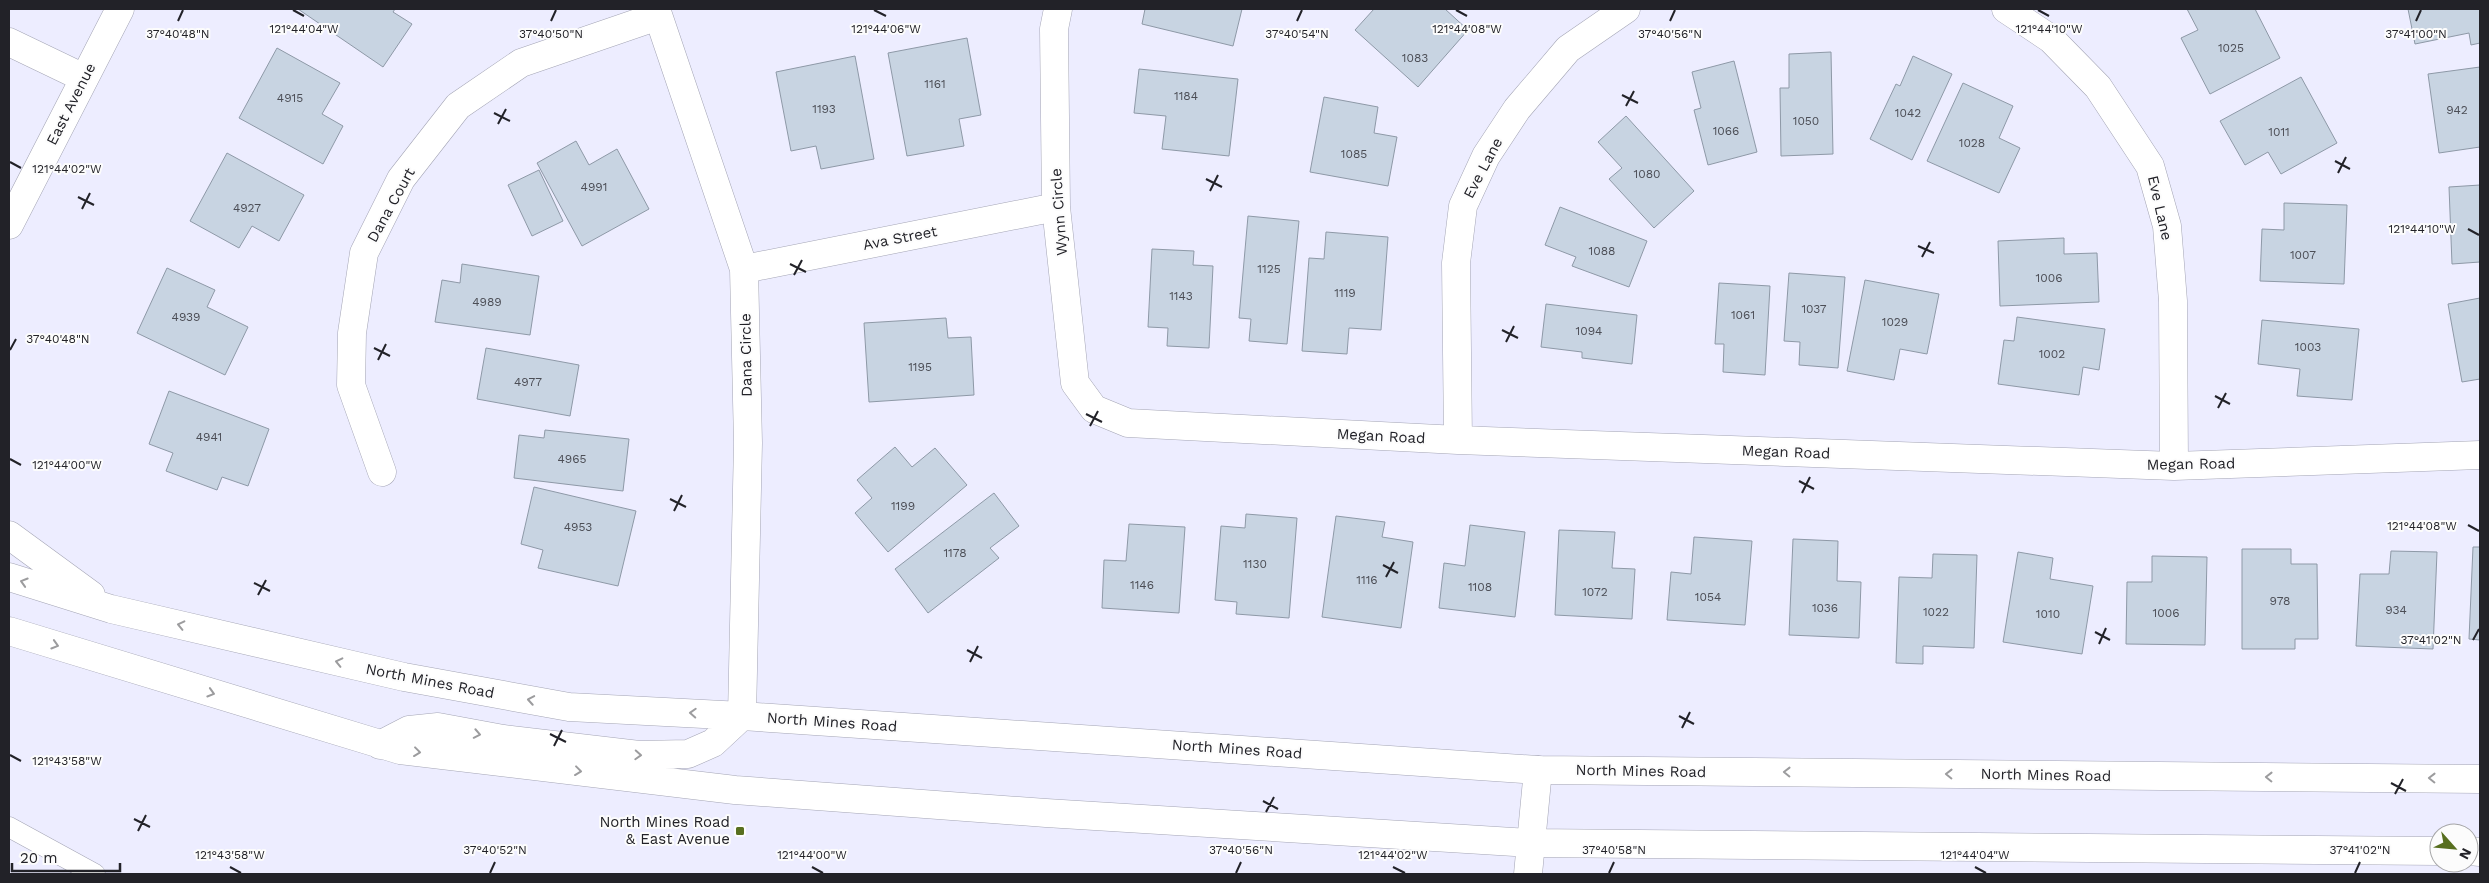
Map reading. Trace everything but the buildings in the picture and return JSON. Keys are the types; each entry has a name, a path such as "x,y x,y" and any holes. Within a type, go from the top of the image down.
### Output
{"main road":[{"name":"East Avenue","path":"9,225 120,9"},
{"name":"Wynn Circle","path":"1058,9 1054,29 1056,207 1075,383 1094,409"},
{"name":"Eve Lane","path":"1458,440 1456,263 1463,206 1486,156 1517,109 1568,49 1626,9"},
{"name":"Eve Lane","path":"2006,9 2050,39 2098,87 2150,166 2168,235 2173,301 2174,466"},
{"name":"Dana Circle","path":"657,12 744,269 748,443 742,716"},
{"name":"Dana Court","path":"382,472 351,385 352,333 364,253 402,179 458,106 521,63 657,12"},
{"path":"9,42 84,78"},
{"name":"Ava Street","path":"744,269 1056,207"},
{"name":"Megan Road","path":"1094,409 1128,423 1458,440 2174,466 2480,455"},
{"path":"9,535 111,608"},
{"name":"North Mines Road","path":"9,577 111,608 431,683 559,705 1538,770 2480,778"},
{"path":"9,631 400,750 735,790 1046,813 1530,843 2429,851"},
{"path":"380,745 409,730 438,727 502,739 640,755 688,754 713,743 742,716"},
{"path":"1528,874 1538,770"}],"lane":[{"path":"9,827 72,869 95,874"}],"place":[{"name":"North Mines Road & East Avenue","path":"740,831"}]}
